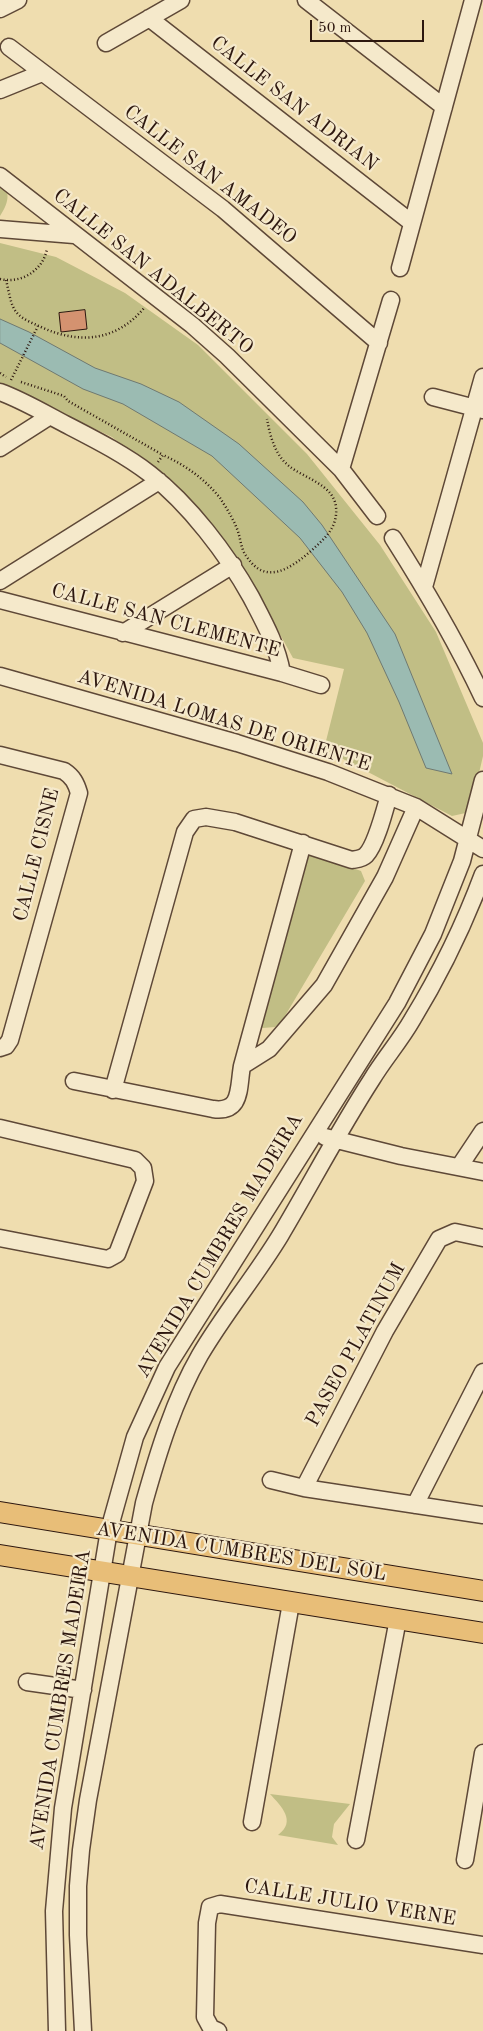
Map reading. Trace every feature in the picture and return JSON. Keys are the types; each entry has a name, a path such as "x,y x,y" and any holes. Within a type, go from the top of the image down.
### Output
{"main road":[{"name":"AVENIDA CUMBRES DEL SOL","path":"0,1512 483,1591"},
{"name":"AVENIDA CUMBRES DEL SOL","path":"0,1555 483,1633"}],"street":[{"path":"0,9 18,0"},
{"path":"106,43 182,0"},
{"path":"306,0 444,107"},
{"path":"400,268 473,0"},
{"name":"CALLE SAN ADRIAN","path":"149,18 412,223"},
{"name":"CALLE SAN AMADEO","path":"9,47 224,209 379,343"},
{"path":"0,90 42,73"},
{"name":"CALLE SAN ADALBERTO","path":"0,176 220,349 341,469 378,516"},
{"path":"0,229 74,235"},
{"path":"341,469 391,300"},
{"path":"424,587 479,409 483,377"},
{"path":"0,392 121,454 154,477 200,523 233,565 271,633 280,658 282,673"},
{"path":"433,397 479,409"},
{"path":"0,448 50,416"},
{"path":"0,581 154,477"},
{"path":"393,538 424,587 460,651 483,698"},
{"path":"123,633 233,565"},
{"name":"CALLE SAN CLEMENTE","path":"0,600 282,673 321,685"},
{"name":"AVENIDA LOMAS DE ORIENTE","path":"0,676 237,743 328,772 390,795 416,807 483,849"},
{"name":"CALLE CISNE","path":"0,755 64,771 76,783 79,793 10,1040 3,1047"},
{"name":"AVENIDA CUMBRES MADEIRA","path":"57,2031 54,1911 63,1808 109,1530 135,1437 167,1367 313,1133 397,1003 433,934 462,861 469,840 483,780"},
{"path":"113,1090 186,832 194,819 206,818 235,822 352,860 361,859 368,854 390,795"},
{"path":"242,1066 269,1049 324,985 385,877 416,807"},
{"path":"74,1081 213,1109 224,1110 232,1108 302,843"},
{"name":"AVENIDA CUMBRES MADEIRA","path":"83,2031 78,1886 86,1813 144,1503 156,1460 200,1356 280,1237 334,1140 372,1078 412,1021 470,911 483,874"},
{"path":"0,1128 135,1160 143,1168 145,1182 116,1254 108,1259 0,1238"},
{"path":"459,1167 483,1130"},
{"path":"313,1133 334,1140 483,1172"},
{"name":"PASEO PLATINUM","path":"304,1488 385,1330 439,1239 455,1232 483,1238"},
{"path":"415,1505 483,1372"},
{"path":"271,1480 304,1488 483,1515"},
{"path":"252,1822 291,1603"},
{"path":"356,1840 398,1619"},
{"path":"28,1682 82,1690"},
{"path":"465,1860 483,1753"},
{"path":"63,1808 86,1813"},
{"name":"CALLE JULIO VERNE","path":"214,2030 205,2017 207,1923 210,1907 220,1904 483,1945"}],"path":[{"path":"0,279 21,279 40,267 45,258 50,234"},
{"path":"6,280 11,302 16,312 25,320 58,335 70,337 86,338 105,335 134,320 154,296"},
{"path":"38,326 11,379 64,396 68,401 111,427 191,470 220,498 239,534 247,558 259,570 270,572 288,569 329,535 336,516 336,507 335,500 326,490 288,466 276,450 268,428 263,392"},
{"path":"154,477 163,455"}],"shaded area":[{"path":"0,181 6,189 8,198 0,216"},
{"path":"0,243 56,257 125,293 198,345 307,454 380,545 436,632 483,743 483,756 470,812 452,816 324,749 344,669 293,658 239,560 176,489 112,437 0,384"},
{"path":"306,851 361,871 365,881 282,1021 275,1027 263,1028 254,1022"},
{"path":"270,1794 350,1804 334,1824 332,1837 338,1845 278,1835 284,1830 287,1819"}],"water":[{"path":"0,319 29,332 95,368 141,384 179,402 239,444 303,502 322,525 395,634 452,774 426,768 399,702 367,633 342,592 300,538 212,456 123,404 83,389 0,343"}],"building":[{"path":"85,310 87,329 61,332 59,313"}]}
